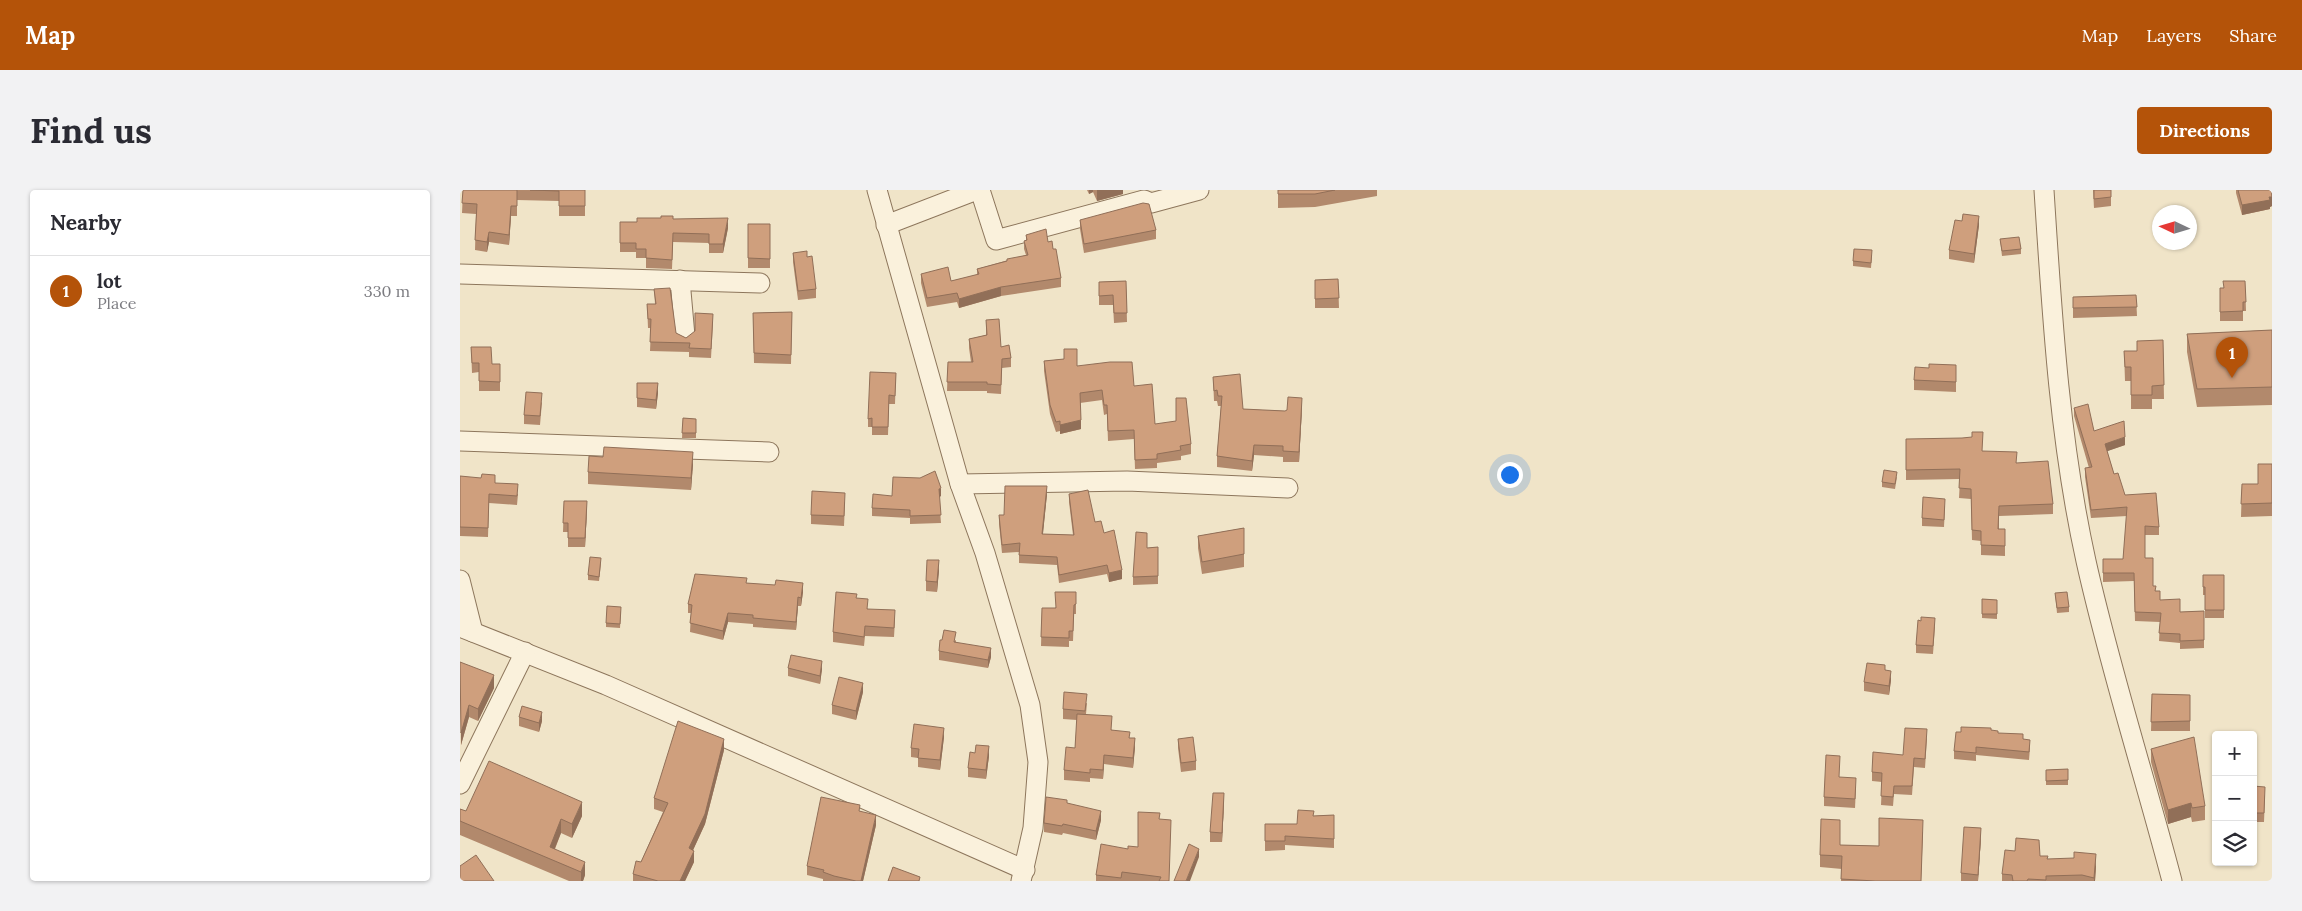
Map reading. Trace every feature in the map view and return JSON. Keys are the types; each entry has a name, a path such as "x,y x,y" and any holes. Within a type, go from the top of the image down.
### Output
{"street":[{"path":"460,580 467,630 606,685 1023,876 1033,828 1038,762 1030,705 984,553 960,484 877,190"},
{"path":"886,225 979,190 996,240 1144,200 1151,203 1199,190"},
{"path":"2044,190 2063,433 2084,550 2112,668 2172,881"},
{"path":"460,274 760,283"},
{"path":"680,280 685,336"},
{"path":"460,441 769,452"},
{"path":"960,484 1127,481 1288,488"},
{"path":"460,784 525,652"}],"building":[{"path":"463,190 517,190 517,206 511,206 509,235 489,232 487,242 475,240 477,204 462,203"},
{"path":"530,190 585,190 585,206 559,206 559,191"},
{"path":"1278,190 1335,190 1315,194 1278,194"},
{"path":"2094,190 2111,190 2111,197 2094,199"},
{"path":"2238,190 2271,190 2272,197 2269,197 2270,200 2242,205"},
{"path":"1143,203 1149,204 1156,230 1084,244 1080,220"},
{"path":"1963,214 1979,216 1974,254 1949,250 1955,220 1962,221"},
{"path":"661,216 673,216 673,219 728,218 723,244 709,244 709,234 673,233 672,260 646,258 646,249 636,249 636,243 620,243 620,222 637,222 637,218 661,218"},
{"path":"748,224 770,224 770,259 748,258"},
{"path":"1046,229 1048,242 1052,241 1053,249 1056,249 1061,278 1001,287 959,299 957,293 927,298 921,274 948,267 951,281 979,274 977,269 1007,261 1007,259 1028,255 1024,241 1027,240 1026,235"},
{"path":"2019,237 2021,249 2002,251 2000,239"},
{"path":"1854,249 1872,250 1871,263 1853,261"},
{"path":"807,251 807,257 812,256 816,289 798,291 793,253"},
{"path":"1338,279 1339,298 1315,299 1315,280"},
{"path":"1126,281 1127,313 1114,313 1113,295 1099,296 1099,282"},
{"path":"2223,281 2245,281 2246,302 2243,302 2243,311 2220,312 2220,288 2224,288"},
{"path":"670,288 676,333 686,338 695,331 695,313 713,314 711,349 689,348 690,343 650,342 651,319 648,319 647,304 656,304 654,289"},
{"path":"2136,295 2137,307 2073,308 2073,297"},
{"path":"792,312 791,355 754,353 753,313"},
{"path":"999,319 1001,347 1009,345 1011,358 1002,359 1001,385 987,384 987,382 947,382 948,362 973,362 969,339 987,335 986,320"},
{"path":"2272,330 2272,387 2197,389 2187,334"},
{"path":"2163,340 2164,385 2152,386 2152,395 2131,395 2131,367 2125,367 2124,351 2137,351 2137,341"},
{"path":"471,347 491,347 492,364 500,364 500,382 479,381 479,363 472,363"},
{"path":"1064,349 1077,349 1077,366 1110,362 1132,362 1134,386 1152,384 1155,424 1176,421 1176,398 1186,398 1191,444 1180,446 1181,450 1157,454 1157,459 1135,460 1134,430 1108,431 1107,405 1104,405 1102,390 1080,393 1081,420 1060,425 1060,421 1056,422 1050,405 1044,361 1064,359"},
{"path":"1929,364 1956,365 1956,382 1914,380 1915,367 1929,368"},
{"path":"870,372 896,373 895,396 889,395 888,427 872,427 872,418 868,419"},
{"path":"1240,374 1243,409 1285,411 1287,410 1288,397 1302,398 1299,452 1283,451 1283,446 1254,445 1252,461 1217,456 1222,396 1218,396 1217,390 1214,391 1213,377"},
{"path":"637,383 658,383 656,400 637,398"},
{"path":"526,392 542,393 540,416 524,415"},
{"path":"2088,404 2094,431 2124,421 2125,437 2105,444 2114,474 2118,473 2125,495 2156,493 2159,527 2145,526 2145,558 2153,558 2153,586 2156,586 2155,591 2160,591 2160,600 2180,599 2180,612 2204,611 2204,640 2180,641 2180,634 2159,633 2161,613 2135,612 2134,573 2103,573 2103,559 2123,559 2127,507 2091,510 2085,468 2092,467 2074,408"},
{"path":"683,418 696,419 696,433 682,433"},
{"path":"1972,432 1983,432 1982,451 2017,452 2016,463 2048,461 2053,504 1999,506 1998,529 2005,529 2005,546 1981,545 1981,531 1972,530 1971,489 1959,488 1960,469 1906,470 1906,439 1972,437"},
{"path":"604,447 693,452 691,478 588,472 589,456 603,457"},
{"path":"2258,464 2272,464 2272,503 2241,504 2242,484 2258,484"},
{"path":"1884,470 1897,472 1895,484 1882,482"},
{"path":"935,471 941,488 939,489 941,515 910,516 910,510 872,508 873,494 892,496 893,477 920,478"},
{"path":"482,474 495,475 495,483 518,484 517,496 489,494 488,528 460,527 460,476 481,478"},
{"path":"1005,486 1047,486 1042,534 1074,535 1069,494 1088,490 1095,522 1101,521 1104,533 1114,530 1122,570 1109,573 1107,565 1059,575 1057,557 1019,555 1020,543 1002,545 999,515 1004,515"},
{"path":"812,491 845,493 844,516 811,515"},
{"path":"1923,497 1945,499 1944,520 1922,518"},
{"path":"564,501 587,501 585,538 568,538 568,523 563,523"},
{"path":"1244,528 1244,554 1202,562 1198,536"},
{"path":"1136,532 1147,533 1147,548 1158,547 1158,576 1133,577"},
{"path":"590,557 601,558 599,577 588,575"},
{"path":"927,560 939,560 937,582 926,581"},
{"path":"695,574 747,578 746,583 775,585 776,580 803,583 801,598 798,597 796,622 753,618 753,615 728,613 723,631 690,623 692,605 688,604"},
{"path":"2203,575 2224,575 2224,610 2205,610"},
{"path":"836,592 857,594 856,598 868,599 867,609 895,610 894,628 865,626 864,637 833,632"},
{"path":"1055,592 1076,592 1073,631 1069,631 1069,638 1041,637 1042,608 1056,608"},
{"path":"2067,592 2069,607 2057,608 2055,593"},
{"path":"1982,599 1997,600 1997,614 1982,614"},
{"path":"607,606 621,607 620,624 606,623"},
{"path":"1921,617 1935,618 1933,646 1916,645 1918,620 1921,621"},
{"path":"944,630 956,632 954,642 991,648 988,660 939,651 940,640 942,640"},
{"path":"791,655 822,661 820,676 788,668"},
{"path":"460,662 494,675 478,709 469,705 461,733"},
{"path":"1867,663 1885,665 1885,670 1891,671 1889,686 1864,682"},
{"path":"839,677 863,683 856,711 832,705"},
{"path":"1064,692 1087,694 1085,711 1063,709"},
{"path":"2152,694 2190,695 2190,721 2151,722"},
{"path":"522,706 542,712 539,723 519,717"},
{"path":"1077,714 1112,716 1111,730 1130,732 1129,738 1135,738 1133,758 1104,755 1103,770 1090,769 1090,773 1064,770 1066,747 1075,748"},
{"path":"678,721 724,739 705,814 689,848 694,851 680,881 658,881 633,874 636,861 641,862 668,803 654,798"},
{"path":"914,724 944,728 940,760 918,758 919,749 911,748"},
{"path":"1961,727 1991,728 1991,730 1998,731 1998,733 2023,734 2023,739 2030,740 2029,752 1976,747 1976,753 1954,751 1956,732 1961,732"},
{"path":"1905,728 1927,729 1925,759 1914,758 1912,786 1894,786 1893,797 1881,796 1882,773 1872,772 1873,752 1903,755"},
{"path":"1193,737 1196,761 1181,763 1178,739"},
{"path":"2194,737 2205,806 2192,808 2191,803 2168,810 2151,749"},
{"path":"976,745 989,746 986,770 968,768 970,752 975,753"},
{"path":"1826,755 1840,756 1839,777 1856,778 1855,799 1824,797"},
{"path":"489,761 582,802 572,824 561,819 550,847 585,862 581,872 460,821 460,809 466,811"},
{"path":"2068,769 2068,780 2046,781 2046,770"},
{"path":"2257,786 2265,787 2264,813 2257,813"},
{"path":"1213,793 1224,793 1222,833 1210,832"},
{"path":"821,797 860,805 859,811 876,815 861,881 834,876 823,872 824,870 807,866"},
{"path":"1046,797 1067,800 1067,803 1101,811 1096,831 1063,824 1062,826 1044,823"},
{"path":"1298,810 1314,811 1313,816 1334,815 1334,839 1285,836 1285,841 1265,841 1265,824 1297,824"},
{"path":"1138,812 1160,813 1159,819 1171,820 1169,881 1159,881 1161,877 1122,872 1121,878 1096,875 1101,844 1128,849 1128,846 1138,847"},
{"path":"1879,818 1923,820 1921,881 1841,879 1842,856 1820,855 1821,819 1840,820 1840,845 1879,846"},
{"path":"1964,827 1981,828 1978,875 1961,873"},
{"path":"2016,838 2039,840 2040,856 2048,856 2047,859 2074,858 2074,852 2096,854 2094,878 2082,875 2046,876 2046,880 2028,879 2027,881 2013,881 2012,875 2002,874 2005,850 2015,851"},
{"path":"1189,844 1199,849 1186,881 1174,881"},
{"path":"476,855 494,881 460,881 460,866"},
{"path":"893,867 920,877 919,881 888,881"}],"place":[{"name":"lot","path":"2232,378"}]}
